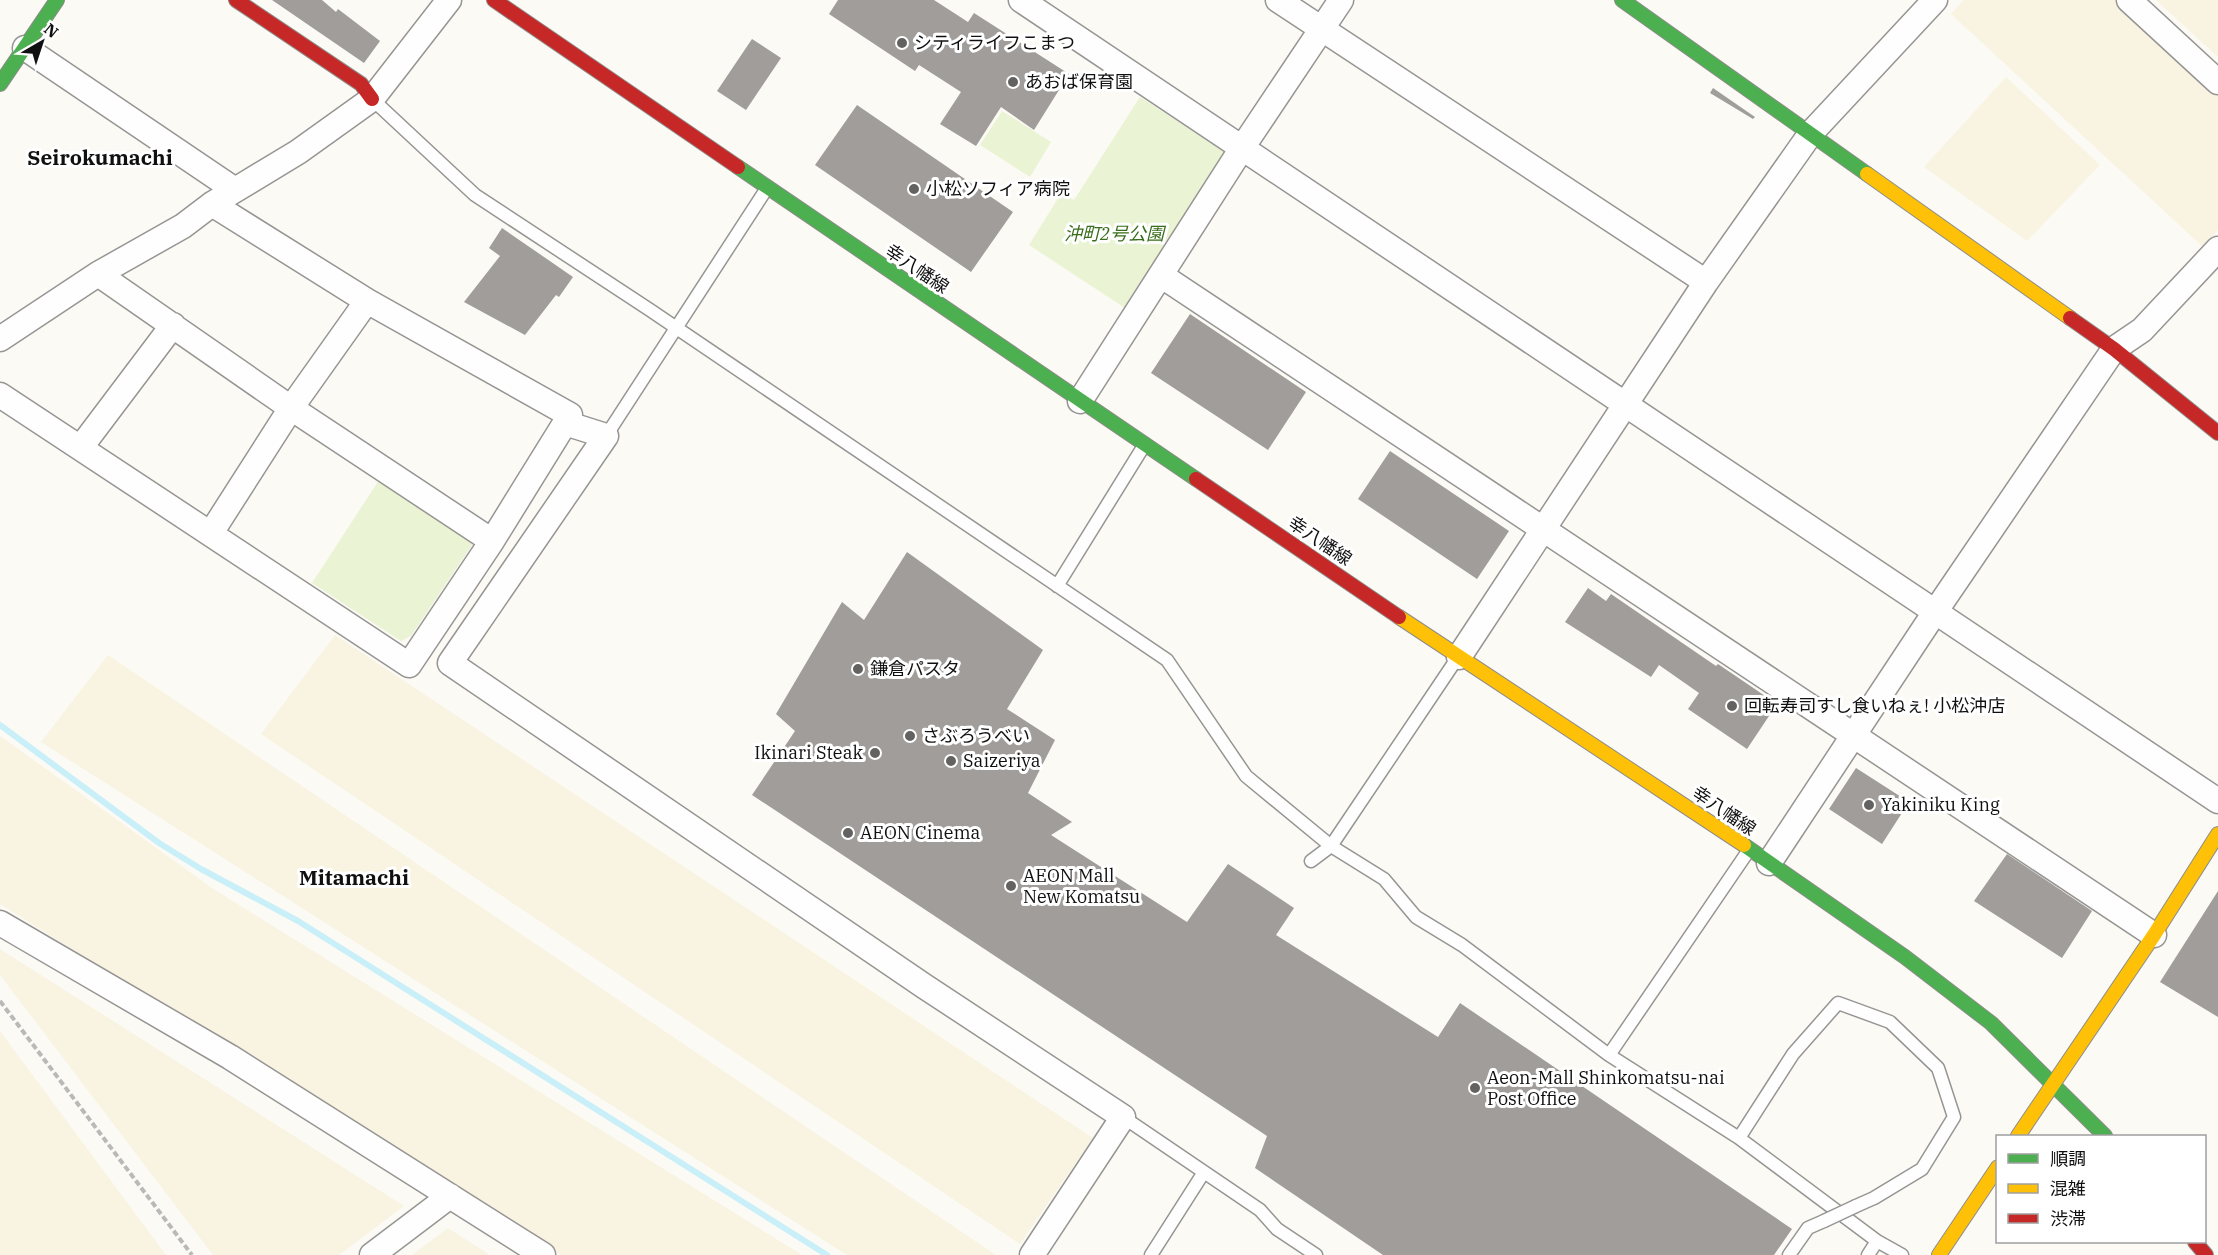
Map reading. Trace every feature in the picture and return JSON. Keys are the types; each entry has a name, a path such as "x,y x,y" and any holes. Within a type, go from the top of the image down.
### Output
{"street":[{"path":"0,84 57,0"},
{"path":"236,0 361,84 372,99"},
{"path":"0,339 98,274 183,226 212,204 298,152 372,99 449,0"},
{"name":"幸八幡線","path":"494,0 1080,401 1459,657 1750,849 1905,957 1991,1023 2103,1135"},
{"path":"1021,0 2218,801"},
{"path":"1278,0 1706,282"},
{"path":"1080,401 1242,148 1341,0"},
{"path":"1622,0 1650,10 1811,133 2114,349 2218,433"},
{"path":"1459,657 1706,282 1811,133 1935,0"},
{"path":"2129,0 2218,82"},
{"path":"25,48 235,190"},
{"path":"0,395 409,665 492,541 570,415 367,301 212,204"},
{"path":"1769,863 1935,612 2114,349 2142,330 2218,249"},
{"path":"98,274 291,408 492,541"},
{"path":"1162,276 2154,935"},
{"path":"211,533 291,408 367,301"},
{"path":"81,447 172,325"},
{"path":"565,423 606,435 450,663 924,986 1123,1117 1032,1255"},
{"path":"2019,1135 2154,935 2218,834"},
{"path":"0,923 230,1057 543,1255"},
{"path":"1939,1255 1996,1170"},
{"path":"372,1255 450,1196"},
{"path":"2196,1243 2206,1255"}],"lane":[{"path":"372,99 475,195 1167,660 1246,776 1331,846 1384,879 1416,917 1462,945 1609,1055 1739,1138 1877,1241 1902,1255"},
{"path":"606,435 767,188"},
{"path":"1057,586 1145,444"},
{"path":"1311,861 1331,846 1459,657"},
{"path":"1609,1055 1750,849"},
{"path":"1739,1138 1793,1054 1838,1003 1890,1022 1938,1068 1954,1117 1922,1168 1874,1198 1808,1228 1790,1255"},
{"path":"1123,1117 1260,1210 1277,1229 1316,1255"},
{"path":"1151,1255 1204,1172"},
{"path":"1868,1255 1877,1241"}],"path":[{"path":"0,1001 192,1255"}],"shaded area":[{"path":"1964,0 2123,0 2218,88 2218,230 2203,247 1951,14"},
{"path":"2156,0 2218,0 2218,57"},
{"path":"2006,77 2100,165 2027,241 1924,167"},
{"path":"335,635 1093,1138 1020,1244 261,734"},
{"path":"108,655 996,1255 847,1255 41,742"},
{"path":"0,736 215,890 802,1255 561,1255 0,904"},
{"path":"0,949 404,1206 339,1255 213,1255 0,975"},
{"path":"0,1031 166,1255 0,1255"},
{"path":"448,1228 490,1255 412,1255"}],"green space":[{"name":"沖町2号公園","path":"1140,97 1228,154 1128,310 1029,245 1062,192 1074,200"},
{"path":"1002,111 1051,142 1030,177 980,145"},
{"path":"379,480 467,536 472,545 411,636 401,641 312,583"}],"building":[{"path":"272,0 322,0 336,12 338,9 380,41 364,63"},
{"name":"あおば保育園","path":"838,0 934,0 968,22 974,13 1069,74 1034,130 1001,107 976,146 940,124 961,92 919,65 915,71 829,14"},
{"path":"752,39 781,58 746,110 717,91"},
{"path":"1713,88 1755,117 1753,119 1710,93"},
{"name":"小松ソフィア病院","path":"857,105 1013,212 971,272 815,165"},
{"path":"502,228 573,277 559,297 556,295 525,335 464,302 500,256 489,248"},
{"path":"1190,314 1306,392 1268,450 1151,373"},
{"path":"1390,451 1509,531 1477,579 1358,499"},
{"name":"AEON Mall New Komatsu","path":"907,552 1043,650 1007,709 1055,740 1028,793 1072,822 1051,835 1187,922 1228,864 1294,908 1276,935 1438,1037 1460,1003 1792,1229 1774,1255 1383,1255 1255,1168 1267,1136 752,795 795,731 776,714 842,602 864,620"},
{"path":"1588,588 1606,601 1611,594 1716,666 1718,664 1777,704 1747,749 1688,709 1699,693 1659,665 1651,677 1565,622"},
{"name":"Yakiniku King","path":"1856,768 1909,802 1882,844 1829,809"},
{"path":"2007,854 2092,911 2062,958 1974,901"},
{"path":"2218,891 2218,1017 2160,982"}],"waterway":[{"path":"0,725 159,843 201,869 298,921 827,1255"}],"traffic: fast":[{"path":"0,84 57,0"},
{"path":"1622,0 1867,174"},
{"path":"738,167 1196,479"},
{"path":"1744,845 1905,957 1991,1023 2104,1135"}],"traffic: slow":[{"path":"1867,174 2070,318"},
{"path":"1399,617 1744,845"},
{"path":"2019,1135 2154,935 2218,834"},
{"path":"1939,1255 1996,1170"}],"traffic: jam":[{"path":"236,0 361,84 372,99"},
{"path":"494,0 738,167"},
{"path":"2070,318 2114,349 2218,433"},
{"path":"1196,479 1399,617"},
{"path":"2196,1243 2206,1255"}],"place":[{"name":"シティライフこまつ","path":"902,43"},
{"name":"あおば保育園","path":"1013,82"},
{"name":"小松ソフィア病院","path":"914,189"},
{"name":"鎌倉パスタ","path":"858,669"},
{"name":"回転寿司すし食いねぇ! 小松沖店","path":"1732,706"},
{"name":"さぶろうべい","path":"910,736"},
{"name":"Ikinari Steak","path":"875,753"},
{"name":"Saizeriya","path":"951,761"},
{"name":"Yakiniku King","path":"1869,805"},
{"name":"AEON Cinema","path":"848,833"},
{"name":"AEON Mall New Komatsu","path":"1011,886"},
{"name":"Aeon-Mall Shinkomatsu-nai Post Office","path":"1475,1088"}],"district":[{"name":"Seirokumachi","path":"100,158"},
{"name":"Mitamachi","path":"354,878"}]}
